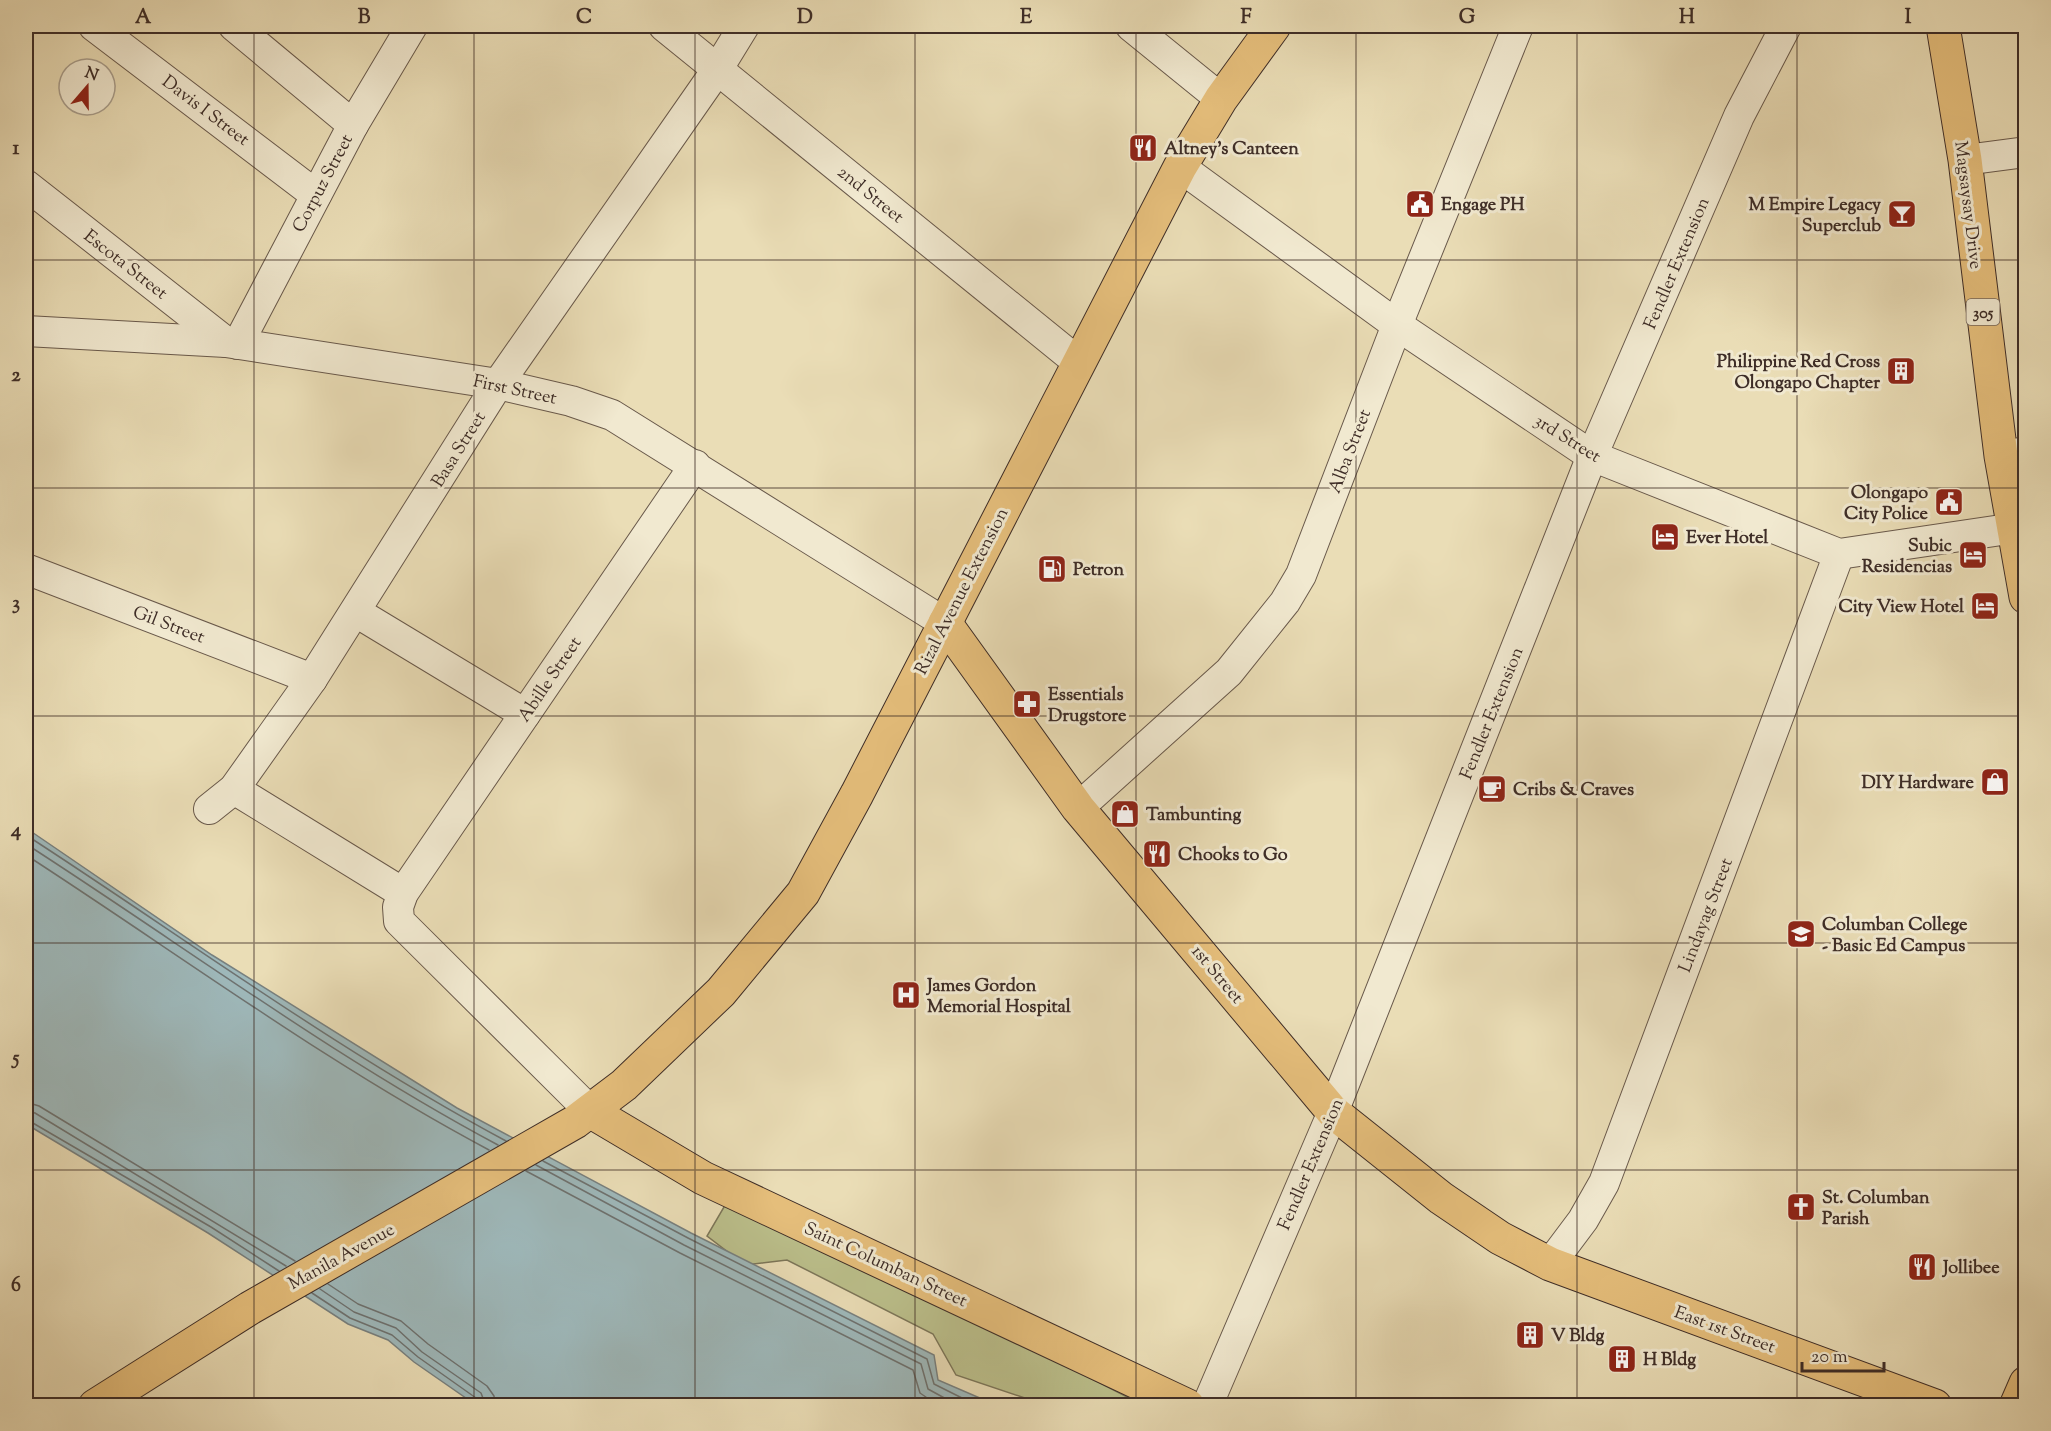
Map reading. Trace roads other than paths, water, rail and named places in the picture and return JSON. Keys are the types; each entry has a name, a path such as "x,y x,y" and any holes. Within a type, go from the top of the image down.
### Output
{"main road":[{"name":"Rizal Avenue Extension","path":"590,1112 624,1085 721,992 803,893 1180,167 1221,99 1274,26"},
{"name":"Magsaysay Drive","path":"1943,26 2013,454 2015,528 2025,597"},
{"name":"1st Street","path":"945,622 1078,808 1333,1112 1441,1198 1500,1238 1550,1264"},
{"name":"Manila Avenue","path":"95,1406 250,1308 547,1140 590,1112"},
{"name":"Saint Columban Street","path":"590,1112 703,1178 1188,1406"},
{"name":"East 1st Street","path":"1550,1264 1935,1406"},
{"path":"2016,1406 2025,1383"}],"street":[{"name":"Davis I Street","path":"94,26 316,195"},
{"path":"234,26 353,125"},
{"name":"Corpuz Street","path":"232,343 353,125 412,26"},
{"name":"2nd Street","path":"664,26 1078,362"},
{"name":"Basa Street","path":"209,809 234,789 312,679 498,384 717,70 744,26"},
{"path":"1131,26 1221,99"},
{"name":"Alba Street","path":"1078,808 1230,672 1285,602 1301,575 1397,325 1518,26"},
{"name":"Fendler Extension","path":"1207,1406 1333,1112 1592,456 1739,116 1786,26"},
{"path":"1965,160 2025,152"},
{"name":"3rd Street","path":"1180,167 1397,325 1592,456 1839,554"},
{"name":"Escota Street","path":"26,185 232,343"},
{"name":"First Street","path":"26,331 232,343 498,384 571,401 612,415 945,622"},
{"name":"Abille Street","path":"590,1112 399,921 398,907 403,893 695,465"},
{"path":"1839,554 2015,528"},
{"name":"Lindayag Street","path":"1550,1264 1584,1220 1604,1183 1839,554"},
{"name":"Gil Street","path":"26,569 312,679"},
{"path":"356,612 525,714"},
{"path":"234,789 403,893"}],"water":[{"path":"26,828 212,955 457,1108 691,1233 934,1355 938,1380 996,1405 476,1405 414,1362 388,1340 348,1324 208,1233 26,1124"}],"place":[{"name":"Altney's Canteen","path":"1143,148"},
{"name":"Engage PH","path":"1420,204"},
{"name":"M Empire Legacy Superclub","path":"1902,214"},
{"name":"Philippine Red Cross Olongapo Chapter","path":"1901,371"},
{"name":"Olongapo City Police","path":"1949,502"},
{"name":"Ever Hotel","path":"1665,537"},
{"name":"Subic Residencias","path":"1973,555"},
{"name":"Petron","path":"1052,569"},
{"name":"City View Hotel","path":"1985,606"},
{"name":"Essentials Drugstore","path":"1027,704"},
{"name":"DIY Hardware","path":"1995,782"},
{"name":"Cribs & Craves","path":"1492,789"},
{"name":"Tambunting","path":"1125,814"},
{"name":"Chooks to Go","path":"1157,854"},
{"name":"Columban College - Basic Ed Campus","path":"1801,934"},
{"name":"James Gordon Memorial Hospital","path":"906,995"},
{"name":"St. Columban Parish","path":"1801,1207"},
{"name":"Jollibee","path":"1922,1267"},
{"name":"V Bldg","path":"1530,1335"},
{"name":"H Bldg","path":"1622,1359"}]}
